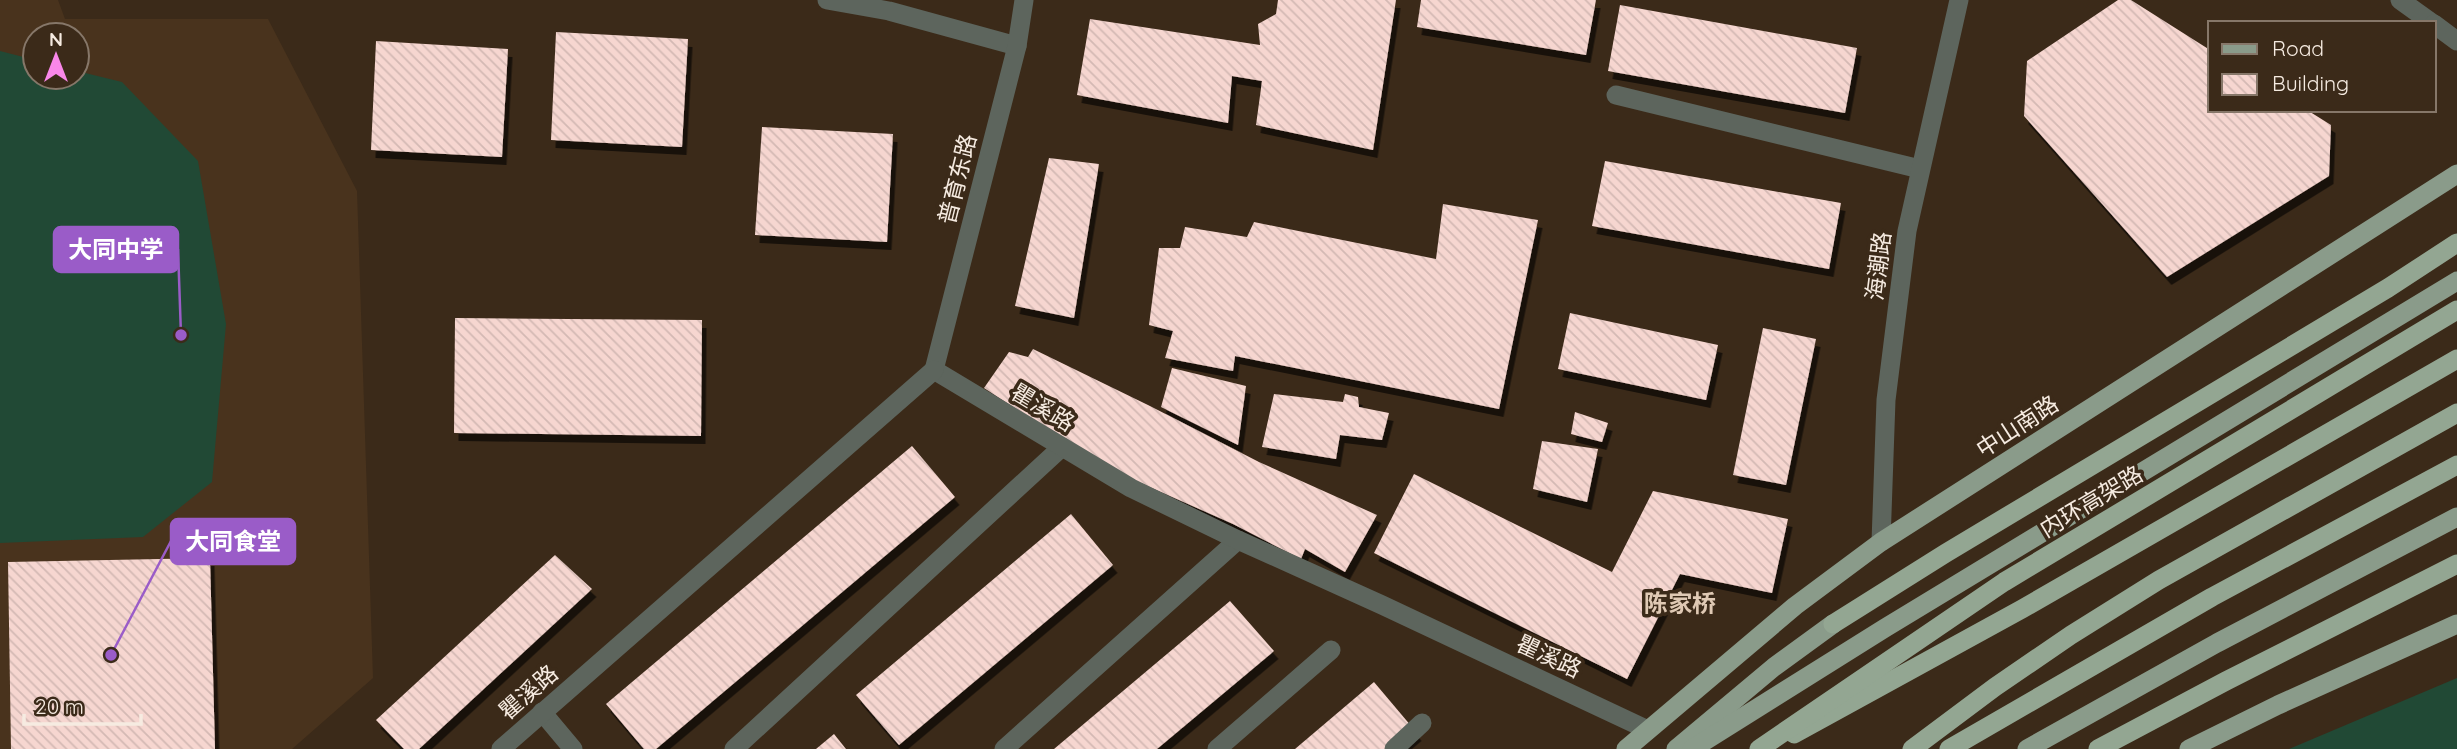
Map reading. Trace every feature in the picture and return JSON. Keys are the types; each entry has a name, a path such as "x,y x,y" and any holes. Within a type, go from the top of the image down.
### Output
{"highway":[{"path":"1833,624 2388,288 2457,243"},
{"name":"内环高架路","path":"1759,749 2004,582 2457,310"},
{"path":"1766,749 2022,609 2457,359"},
{"path":"1912,749 2016,672 2159,580 2457,413"},
{"path":"1950,749 2212,597 2457,465"},
{"path":"2098,749 2457,564"}],"main road":[{"name":"中山南路","path":"1626,749 1795,606 1881,542 2457,174"},
{"path":"1692,749 1885,628 2457,281"},
{"path":"2027,749 2229,636 2457,517"},
{"path":"1676,749 1774,667 1833,624"},
{"path":"2189,749 2278,705 2457,624"}],"street":[{"path":"827,0 889,11 1017,46"},
{"name":"普育东路","path":"934,370 1017,46 1024,0"},
{"name":"海潮路","path":"1881,542 1886,400 1907,231 1959,0"},
{"path":"2400,0 2429,21"},
{"path":"2436,26 2457,41"},
{"path":"1616,95 1920,169"},
{"name":"瞿溪路","path":"501,749 934,370 1131,488 1648,730"},
{"path":"734,749 1062,447"},
{"path":"1004,749 1238,540"},
{"path":"1217,749 1331,650"},
{"path":"542,712 573,749"},
{"path":"1394,749 1422,723"}],"shaded area":[{"path":"0,0 58,0 65,19 268,19 357,191 373,678 292,749 0,749"}],"green space":[{"path":"0,51 21,56 21,91 91,91 91,74 122,82 198,161 226,324 212,482 143,537 0,543"},
{"path":"2457,678 2457,749 2289,749"}],"building":[{"path":"1278,0 1396,0 1373,150 1256,125 1262,81 1232,76 1228,123 1077,95 1090,19 1260,45 1258,24 1276,14"},
{"path":"1421,0 1596,0 1586,55 1417,27"},
{"path":"2118,0 2131,0 2208,49 2208,112 2310,112 2331,125 2329,176 2167,277 2024,116 2027,61"},
{"path":"1620,5 1857,48 1845,113 1608,71"},
{"path":"556,32 688,39 682,147 551,140"},
{"path":"376,41 508,49 502,157 371,150"},
{"path":"762,127 893,134 887,242 755,235"},
{"path":"1049,158 1099,164 1074,318 1015,306"},
{"path":"1605,161 1841,203 1829,269 1592,226"},
{"path":"1443,204 1538,220 1499,409 1235,356 1233,371 1165,358 1173,331 1149,325 1159,248 1180,248 1185,227 1247,237 1254,222 1436,259"},
{"path":"1570,313 1718,345 1706,400 1558,369"},
{"path":"455,318 702,320 701,436 454,433"},
{"path":"1763,328 1816,339 1786,485 1733,475"},
{"path":"1033,349 1259,462 1377,515 1345,572 1305,549 1301,559 1233,524 1107,468 984,388 1009,352 1028,357"},
{"path":"1172,368 1246,386 1238,445 1161,407"},
{"path":"1274,394 1343,402 1345,394 1358,397 1359,407 1389,413 1382,440 1340,435 1336,459 1262,447"},
{"path":"1575,412 1608,423 1602,442 1571,434"},
{"path":"1542,441 1598,449 1587,502 1533,489"},
{"path":"912,446 955,497 656,749 644,749 606,704"},
{"path":"1414,474 1612,572 1653,491 1788,519 1772,593 1680,574 1627,679 1374,553"},
{"path":"1071,514 1113,565 899,745 856,695"},
{"path":"555,555 592,589 419,749 404,749 376,720"},
{"path":"210,558 215,749 11,749 8,562"},
{"path":"1230,601 1274,651 1157,749 1054,749"},
{"path":"1374,682 1417,733 1398,749 1295,749"},
{"path":"834,734 846,749 816,749"}],"place":[{"name":"大同中学","path":"181,335"},
{"name":"大同食堂","path":"111,655"}],"district":[{"name":"陈家桥","path":"1680,603"}]}
